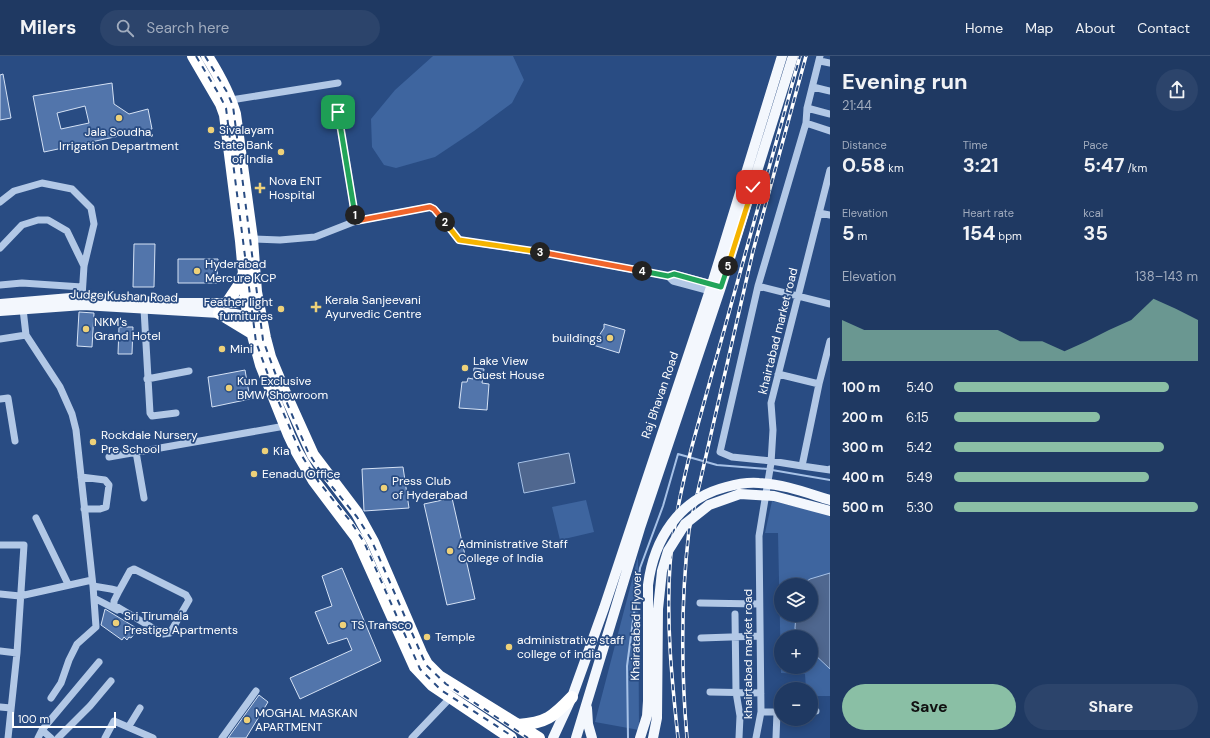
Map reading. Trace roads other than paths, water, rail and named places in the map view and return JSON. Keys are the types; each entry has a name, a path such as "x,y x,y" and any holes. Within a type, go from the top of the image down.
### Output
{"highway":[{"path":"232,304 244,272 225,115 221,104 196,60 209,58 224,82 231,100 238,131 252,239 256,292 265,338 270,357 284,393 313,455 357,513 373,542 427,664 439,676 539,738"},
{"path":"232,304 244,272"},
{"path":"232,304 242,315 252,333 263,372 296,452 314,481 357,538 415,667 432,685 509,738"},
{"path":"232,304 252,333"},
{"path":"296,452 308,442"},
{"path":"518,725 534,724 553,716 572,697"}],"main road":[{"name":"Raj Bhavan Road","path":"576,738 715,289 782,56"},
{"name":"Raj Bhavan Road","path":"553,738 572,697 715,289 784,88 793,56"},
{"name":"Judge Kushan Road","path":"0,304 82,297 173,303 232,304 242,315"},
{"name":"Judge Kushan Road","path":"0,311 83,305 144,309 232,304"},
{"name":"Khairatabad Flyover","path":"640,738 647,716 648,701 648,585 650,566 662,537 671,523 683,510 700,498 717,490 737,484 758,482 779,485 830,500"},
{"name":"Khairatabad Flyover","path":"653,738 657,718 658,609 662,570 668,551 685,524 709,505 740,494 774,496 830,511"},
{"path":"587,702 588,724 592,738"}],"street":[{"path":"830,64 820,58 807,108 806,123 758,286 720,452 732,457 830,470"},
{"path":"231,100 338,83"},
{"path":"813,87 830,91"},
{"path":"807,108 830,114"},
{"path":"338,112 356,221"},
{"path":"806,123 830,131"},
{"name":"khairtabad market road","path":"756,738 761,712 759,536 770,475 773,430 771,402 830,170"},
{"path":"0,202 14,191 42,183 72,189 91,208 94,224 84,266 82,297"},
{"path":"252,239 280,240 315,237 356,221 430,207 434,209 459,240 551,254 668,276 673,281 715,289"},
{"path":"819,213 830,215"},
{"path":"0,248 22,225 38,220 48,220 67,231 84,266"},
{"path":"0,285 22,283 82,287"},
{"path":"758,286 830,304"},
{"path":"23,309 26,335 60,387 72,414 76,430 93,583 96,627 77,644 69,660 61,683 51,698"},
{"path":"144,309 150,413 152,416 176,413"},
{"path":"0,339 26,335"},
{"path":"802,466 830,340"},
{"path":"147,379 189,371"},
{"path":"778,374 819,384"},
{"path":"0,400 8,398 15,442"},
{"path":"109,457 285,426"},
{"path":"136,452 144,498"},
{"path":"81,477 105,480 109,485 106,507 100,509 84,509"},
{"path":"36,518 68,584"},
{"path":"0,545 24,545 17,653 8,738"},
{"path":"134,569 186,595 189,600 170,633 163,634 114,605 114,601 119,591 130,571 134,569"},
{"path":"0,594 20,596 68,584 93,583 119,591"},
{"path":"94,598 138,622"},
{"path":"100,610 104,603"},
{"path":"700,603 759,604"},
{"path":"735,614 736,692 740,716 739,738"},
{"path":"701,638 760,636"},
{"path":"0,651 17,653"},
{"path":"38,738 42,730 99,662"},
{"path":"58,738 90,706 111,681"},
{"path":"222,738 256,691"},
{"path":"710,692 760,693"},
{"path":"412,738 451,697"},
{"path":"0,707 11,708"},
{"path":"129,726 140,708"},
{"path":"761,712 774,712"},
{"path":"104,738 114,721 129,726 153,738"},
{"path":"776,738 777,726"},
{"path":"42,730 51,738"}],"waterway":[{"path":"628,738 627,666 640,568 663,506 678,454 717,465 768,469"},
{"path":"772,470 830,480"}],"railway":[{"path":"196,56 226,108 256,342 274,391 302,456 318,481 351,522 364,542 420,669 441,690 515,738"},
{"path":"205,56 227,92 233,106 263,340 281,389 308,452 324,477 357,517 371,539 426,665 446,684 528,738"},
{"path":"678,738 669,630 669,587 671,550 681,490 800,56"},
{"path":"687,738 683,660 683,608 689,530 753,251 806,56"}],"place":[{"name":"Jala Soudha, Irrigation Department","path":"119,118"},
{"name":"Sivalayam","path":"211,130"},
{"name":"State Bank of India","path":"281,152"},
{"name":"Nova ENT Hospital","path":"260,188"},
{"name":"Hyderabad Mercure KCP","path":"197,271"},
{"name":"Kerala Sanjeevani Ayurvedic Centre","path":"316,307"},
{"name":"Feather light furnitures","path":"281,309"},
{"name":"NKM's Grand Hotel","path":"86,329"},
{"name":"buildings","path":"610,338"},
{"name":"Mini","path":"222,349"},
{"name":"Lake View Guest House","path":"465,368"},
{"name":"Kun Exclusive BMW Showroom","path":"229,388"},
{"name":"Rockdale Nursery Pre School","path":"93,442"},
{"name":"Kia","path":"265,451"},
{"name":"Eenadu Office","path":"254,474"},
{"name":"Press Club of Hyderabad","path":"384,488"},
{"name":"Administrative Staff College of India","path":"450,551"},
{"name":"Sri Tirumala Prestige Apartments","path":"116,623"},
{"name":"TS Transco","path":"343,625"},
{"name":"Temple","path":"427,637"},
{"name":"administrative staff college of india","path":"509,647"},
{"name":"MOGHAL MASKAN APARTMENT","path":"247,720"}]}
